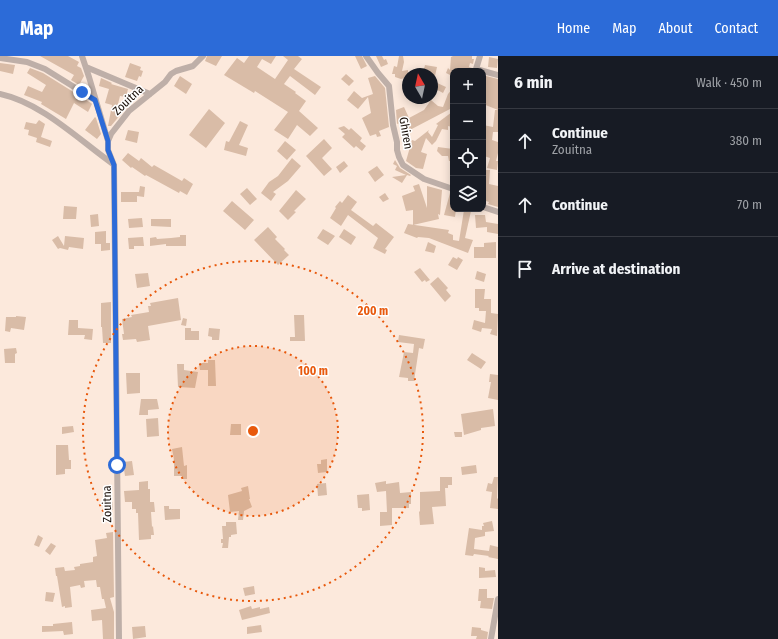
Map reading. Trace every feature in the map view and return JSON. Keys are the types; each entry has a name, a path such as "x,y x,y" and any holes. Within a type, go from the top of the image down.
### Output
{"street":[{"path":"82,56 108,141"},
{"name":"Zouitna","path":"119,639 114,165 108,150 108,141 111,134 129,111 176,71 193,66 203,56"},
{"name":"Ghiren","path":"366,56 388,86 397,150 403,165 424,179 450,188"},
{"path":"480,56 476,69 498,75"},
{"path":"0,58 27,62 45,69 95,100"},
{"path":"86,67 150,94"},
{"path":"0,94 11,96 38,110 70,131 114,165"},
{"path":"486,209 498,212"},
{"path":"491,639 498,599"}],"building":[{"path":"40,56 68,56 79,62 77,66 81,68 84,76 79,85 71,80 74,75"},
{"path":"207,56 222,56 216,66 205,61"},
{"path":"249,56 276,56 271,64 262,59 257,67 275,79 288,60 283,56 298,56 302,59 294,69 321,87 315,95 290,76 284,84 306,101 299,111 318,128 310,136 297,125 288,139 274,130 288,112 255,91 254,93 224,75 237,58 244,63"},
{"path":"355,56 362,56 367,66 361,69"},
{"path":"376,56 382,56 384,60 386,59 388,64 381,67"},
{"path":"399,56 403,56 404,62 402,68 402,79 395,77 395,74 392,74 394,66 397,67"},
{"path":"472,56 472,59 474,59 473,64 470,63 469,67 472,68 450,68 451,57"},
{"path":"489,57 498,59 497,68 488,67"},
{"path":"0,63 15,65 13,74 0,71"},
{"path":"130,63 141,67 140,70 143,71 141,77 139,76 137,81 125,77"},
{"path":"425,65 437,67 437,68 424,68"},
{"path":"30,68 43,73 91,103 92,104 88,112 74,103 66,119 41,104 42,102 24,95 28,86 42,92 46,85 27,73"},
{"path":"448,68 450,70 450,75 446,73"},
{"path":"346,74 354,81 349,86 341,79"},
{"path":"180,76 192,84 186,94 174,86"},
{"path":"375,76 385,88 389,127 379,131 381,136 377,137 376,134 370,136 362,118 371,113 368,97 358,109 347,100 354,91 362,98 373,94 368,78"},
{"path":"486,76 498,79 498,110 486,105"},
{"path":"101,78 112,83 111,84 128,89 126,97 120,96 117,108 122,109 121,114 111,126 108,126 112,105 105,103 109,89 99,86"},
{"path":"438,83 446,87 443,93 438,90"},
{"path":"450,92 450,109 406,132 402,122 397,124 396,110 404,107 409,118 424,110 428,104 436,104 443,107"},
{"path":"209,109 225,123 206,148 189,135"},
{"path":"495,110 498,110 498,132 493,132 492,140 498,142 496,161 498,161 497,170 487,168 490,158 486,157 486,126 493,127"},
{"path":"450,114 450,126 448,126 448,130 442,129 436,141 432,145 426,138 421,152 427,154 423,169 416,168 406,161 412,140 415,141 429,130 428,132 432,137 438,125 436,124"},
{"path":"95,117 101,134 97,139 85,130"},
{"path":"39,120 45,124 41,137 52,141 50,147 36,142 37,138 28,135 29,130 24,129 26,122 36,124"},
{"path":"240,121 248,125 239,145 248,148 246,156 224,150 226,141 229,142"},
{"path":"344,126 349,130 351,128 362,138 360,141 366,146 362,151 356,146 354,148 342,137 345,134 338,128"},
{"path":"128,130 139,132 137,143 125,140"},
{"path":"324,139 332,148 322,158 332,169 324,176 306,156"},
{"path":"285,141 296,150 287,160 277,151"},
{"path":"438,147 450,149 450,161 448,156 442,156 437,151"},
{"path":"128,153 139,161 141,158 152,167 154,165 182,181 184,178 193,184 187,195 180,191 179,193 146,175 145,176 132,167 131,168 122,160"},
{"path":"292,158 301,166 288,181 273,192 276,194 271,201 261,193 269,182 278,176"},
{"path":"395,160 400,168 411,175 407,175 402,183 392,177 406,175 395,170 397,166 393,164"},
{"path":"344,161 348,166 340,173 336,167"},
{"path":"377,166 384,175 375,182 368,172"},
{"path":"486,170 490,170 489,184 498,186 498,207 488,204 489,202 486,201"},
{"path":"419,184 427,208 427,186 442,190 440,215 438,214 439,219 413,225 413,210 406,211 402,196 415,191 413,186"},
{"path":"140,186 145,187 144,197 137,196 137,202 121,202 121,192 139,192"},
{"path":"247,188 257,199 250,205 240,194"},
{"path":"296,190 306,199 294,211 296,212 288,220 279,211"},
{"path":"385,193 389,199 383,202 379,197"},
{"path":"450,193 450,212 456,212 455,217 444,215"},
{"path":"348,195 357,202 351,210 373,226 376,223 394,237 385,249 387,250 385,254 373,248 378,238 348,215 341,226 330,218 336,208 335,207 340,201 342,203"},
{"path":"232,201 254,220 245,230 223,211"},
{"path":"64,206 77,207 76,219 63,219"},
{"path":"464,212 471,212 465,238 473,240 468,253 429,238 417,238 404,233 408,224 449,230 448,233 453,235 453,240 459,241"},
{"path":"98,214 99,226 91,227 90,215"},
{"path":"475,215 485,215 486,222 498,224 498,234 487,232 487,227 476,228"},
{"path":"142,218 143,227 129,228 128,219"},
{"path":"151,219 171,219 171,227 151,226"},
{"path":"268,227 277,237 275,239 289,255 278,265 254,240"},
{"path":"323,229 335,236 328,245 317,238"},
{"path":"344,229 356,237 351,245 339,237"},
{"path":"106,231 106,243 110,243 110,250 101,251 101,244 95,244 95,232"},
{"path":"180,235 186,235 186,246 166,246 166,244 150,246 150,238 171,238 180,237"},
{"path":"58,236 64,246 65,236 84,238 83,249 69,247 68,250 58,249 52,240"},
{"path":"143,237 144,246 134,246 134,249 129,249 128,238"},
{"path":"428,242 436,246 434,253 425,251"},
{"path":"496,242 496,258 474,258 474,247 484,247 484,243"},
{"path":"453,257 457,259 458,257 463,260 457,270 448,265"},
{"path":"420,268 430,280 426,282 425,280 422,282 414,272"},
{"path":"477,271 486,274 484,282 475,279"},
{"path":"148,273 150,286 137,288 135,274"},
{"path":"438,277 448,288 446,290 451,296 445,302 430,284"},
{"path":"475,289 485,289 484,299 491,299 491,313 498,314 497,336 490,334 492,329 482,328 481,332 472,329 474,320 485,323 486,311 479,311 479,308 475,308"},
{"path":"178,298 181,320 148,326 150,340 137,342 136,339 123,340 122,334 124,334 122,319 132,317 131,315 149,312 148,306 151,306 150,303"},
{"path":"111,302 111,343 103,343 101,303"},
{"path":"294,315 304,315 305,341 290,341 290,337 295,337"},
{"path":"6,317 26,317 24,330 11,328 10,332 5,331"},
{"path":"183,318 187,319 186,326 181,325"},
{"path":"69,320 78,320 78,328 93,329 92,340 84,339 85,335 68,335"},
{"path":"185,328 191,328 191,331 199,331 199,340 185,340"},
{"path":"209,328 220,329 219,340 212,340 212,337 208,336"},
{"path":"399,335 425,339 423,349 419,348 414,381 408,381 408,378 399,377 404,352 413,353 414,344 398,342"},
{"path":"16,348 17,353 15,354 15,363 5,363 4,349"},
{"path":"472,353 486,362 481,369 467,360"},
{"path":"208,360 215,360 216,386 208,386 208,370 200,370 199,363 208,363"},
{"path":"177,364 184,364 184,370 198,372 195,388 178,387"},
{"path":"126,373 140,373 140,393 127,394"},
{"path":"490,374 498,375 498,400 488,398 491,382 489,382"},
{"path":"141,399 157,399 159,409 148,410 148,415 139,415"},
{"path":"493,409 495,426 481,428 481,430 464,435 461,414"},
{"path":"158,418 159,436 147,437 146,419"},
{"path":"231,424 241,424 241,435 230,435"},
{"path":"73,426 74,432 62,434 62,427"},
{"path":"454,432 462,432 462,437 455,437"},
{"path":"56,445 68,445 71,469 65,469 65,474 56,475"},
{"path":"182,447 184,466 187,465 187,479 182,479 182,476 174,476 174,459 172,449"},
{"path":"327,459 327,472 318,473 317,464 321,464 321,460"},
{"path":"132,461 134,475 125,476 123,462"},
{"path":"476,465 477,473 462,475 461,467"},
{"path":"440,477 452,477 452,485 448,485 448,488 445,488 446,506 432,507 434,524 420,525 420,492 440,491"},
{"path":"494,477 498,477 498,509 490,508 492,492 486,491 488,483 492,484"},
{"path":"148,481 148,489 150,489 150,502 154,502 155,512 151,512 154,535 151,535 151,539 139,540 138,513 136,513 136,509 132,509 132,502 125,502 124,491 139,490 139,482"},
{"path":"386,481 386,484 399,482 400,493 411,492 411,504 409,504 409,508 392,508 392,525 380,526 380,512 387,512 386,491 377,492 375,483"},
{"path":"326,483 327,495 318,496 317,484"},
{"path":"248,486 249,499 252,507 244,511 243,520 238,520 239,511 230,512 228,495 242,491 241,488"},
{"path":"369,494 370,510 362,511 362,508 358,508 357,495"},
{"path":"105,502 113,502 113,510 105,510"},
{"path":"164,506 169,506 169,509 180,509 180,519 165,520"},
{"path":"492,521 494,531 485,532 485,536 475,538 474,549 489,551 490,545 498,547 498,559 474,554 473,556 465,555 469,528 482,530 482,526 484,526 483,523"},
{"path":"226,522 236,522 237,534 229,537 228,548 222,548 222,526 226,526"},
{"path":"113,532 114,597 110,598 114,612 114,639 103,639 102,620 92,621 91,610 106,608 104,599 102,599 100,587 97,587 96,580 84,581 85,587 81,588 80,585 70,587 72,607 65,608 65,606 62,607 55,568 64,567 65,571 75,570 74,567 80,566 80,564 93,562 93,557 97,556 95,540 107,538 106,533"},
{"path":"38,535 43,538 39,547 34,545"},
{"path":"51,543 56,546 50,555 45,551"},
{"path":"479,567 485,568 485,571 495,570 496,577 479,578"},
{"path":"254,586 255,594 245,596 243,588"},
{"path":"479,589 487,589 487,598 494,598 492,609 480,608 481,601 478,601"},
{"path":"46,592 55,593 53,602 45,601"},
{"path":"251,606 252,609 269,607 270,613 242,620 239,610"},
{"path":"72,622 73,634 64,635 63,631 42,632 42,626 53,626 53,624"},
{"path":"261,625 262,632 247,634 247,627"},
{"path":"145,626 146,637 133,639 132,627"},
{"path":"472,627 481,628 481,630 488,632 487,639 476,639 477,636 471,636"}],"route":[{"path":"82,92 95,100 108,141 108,150 114,165 117,465"}]}
